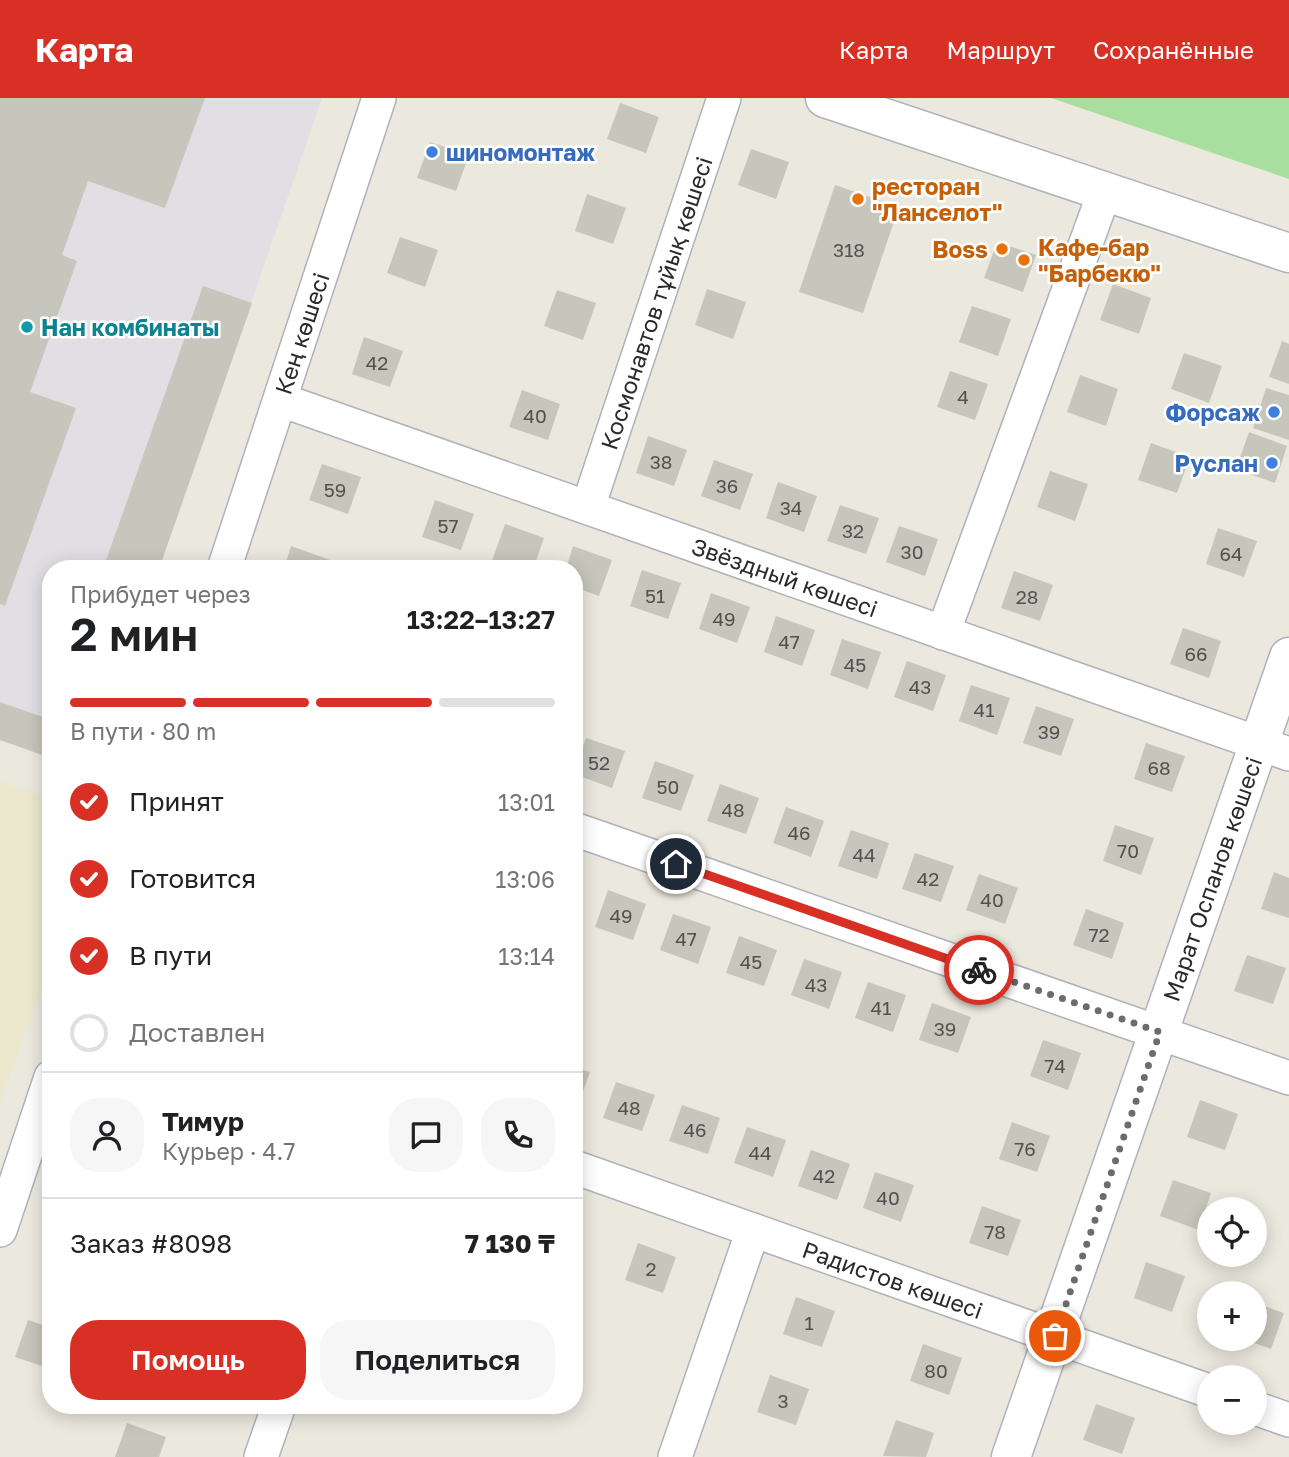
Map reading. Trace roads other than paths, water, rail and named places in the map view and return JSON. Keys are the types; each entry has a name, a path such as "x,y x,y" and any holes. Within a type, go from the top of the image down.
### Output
{"street":[{"name":"Кең көшесі","path":"227,560 379,98"},
{"name":"Космонавтов тұйық көшесі","path":"588,508 724,98"},
{"path":"825,98 1289,253"},
{"path":"943,632 1105,191"},
{"name":"Звёздный көшесі","path":"281,400 1274,749"},
{"name":"Марат Оспанов көшесі","path":"1012,1457 1160,1032 1274,749 1289,657"},
{"path":"583,832 1289,1078"},
{"path":"0,1230 42,1104"},
{"name":"Радистов көшесі","path":"583,1170 1197,1387"},
{"path":"675,1457 753,1230"},
{"path":"1267,1412 1289,1420"},
{"path":"261,1457 276,1414"}],"place":[{"name":"шиномонтаж","path":"432,152"},
{"name":"ресторан \"Ланселот\"","path":"858,199"},
{"name":"Boss","path":"1002,249"},
{"name":"Кафе-бар \"Барбекю\"","path":"1024,260"},
{"name":"Нан комбинаты","path":"27,327"},
{"name":"Форсаж","path":"1274,412"},
{"name":"Руслан","path":"1272,463"}]}
